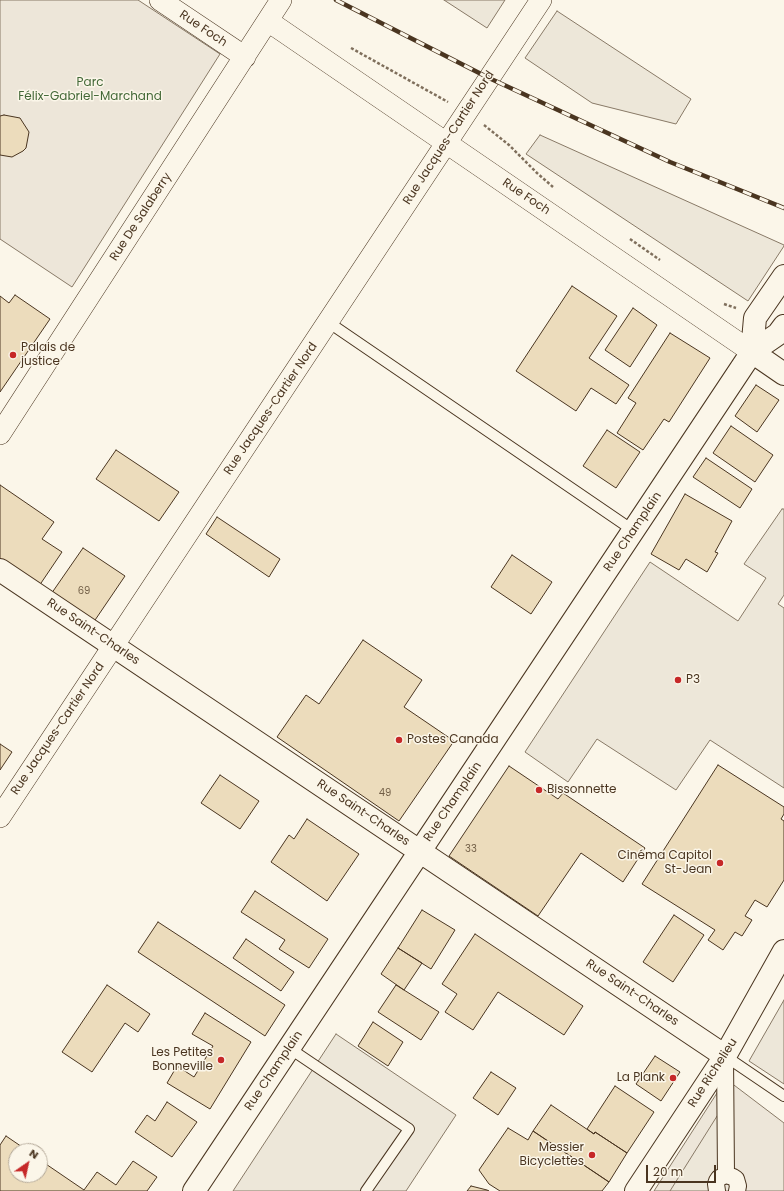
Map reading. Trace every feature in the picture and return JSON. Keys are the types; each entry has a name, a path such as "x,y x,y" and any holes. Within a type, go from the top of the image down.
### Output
{"street":[{"name":"Rue Foch","path":"160,0 245,57"},
{"name":"Rue De Salaberry","path":"0,434 281,0"},
{"name":"Rue Jacques-Cartier Nord","path":"0,817 541,0"},
{"name":"Rue Foch","path":"268,21 784,374"},
{"name":"Rue Champlain","path":"752,352 755,318 784,276"},
{"name":"Rue Champlain","path":"194,1191 752,352 778,334 784,326"},
{"name":"Rue Saint-Charles","path":"0,570 725,1056"},
{"name":"Rue Richelieu","path":"636,1191 725,1056 784,951"},
{"path":"725,1056 726,1175"},
{"path":"717,1191 717,1181 719,1178 726,1175 736,1179 738,1186 737,1191"}],"lane":[{"path":"328,322 634,531"},
{"path":"289,1048 408,1129 366,1191"},
{"path":"725,1056 784,1096"}],"path":[{"path":"349,47 467,113 509,145 554,188"},
{"path":"626,236 663,262"},
{"path":"722,303 755,318"}],"green space":[{"name":"Parc Félix-Gabriel-Marchand","path":"0,0 138,0 220,54 72,287 0,239"},
{"path":"726,1079 784,1123 784,1191 654,1191"}],"shaded area":[{"path":"444,0 505,0 487,28"},
{"path":"557,11 691,99 676,124 592,103 525,58"},
{"path":"540,135 784,246 748,301 526,154"},
{"name":"P3","path":"782,509 784,509 784,595 778,604 784,608 784,788 710,740 676,790 597,739 568,782 525,752 650,562 738,621 766,578 744,564"},
{"path":"784,1000 784,1084 749,1061"},
{"path":"336,1034 456,1115 406,1191 233,1191"},
{"path":"724,1105 724,1168 713,1191 670,1191"}],"building":[{"path":"4,115 20,118 29,132 26,148 12,157 0,155 0,116"},
{"path":"572,286 617,316 589,358 629,385 616,404 591,388 576,411 516,371"},
{"name":"Palais de justice","path":"15,295 50,319 0,392 0,296 9,303"},
{"path":"633,308 657,325 630,367 605,350"},
{"path":"670,333 710,358 669,422 664,419 643,450 617,433 636,403 628,398"},
{"path":"756,385 779,400 757,432 735,416"},
{"path":"731,426 773,455 755,482 713,453"},
{"path":"607,430 640,452 616,488 583,466"},
{"path":"116,450 179,492 159,521 96,479"},
{"path":"706,458 752,489 740,508 693,477"},
{"path":"0,485 54,522 42,539 62,552 37,589 0,564"},
{"path":"685,494 732,521 715,552 718,553 707,572 686,559 679,570 651,554"},
{"path":"217,517 280,559 269,577 206,534"},
{"path":"83,548 125,576 91,626 49,597"},
{"path":"512,555 552,582 531,614 491,587"},
{"path":"363,640 422,680 404,707 454,741 399,821 277,737 306,695 319,704"},
{"path":"0,744 12,752 0,770"},
{"name":"Cinéma Capitol St-Jean","path":"718,765 784,807 784,814 781,819 784,821 784,880 767,907 755,900 745,916 752,920 742,936 735,932 723,950 708,940 715,930 642,884"},
{"path":"509,766 558,799 563,793 645,848 623,882 581,853 538,916 449,856"},
{"path":"220,775 259,801 240,829 201,803"},
{"path":"307,819 359,854 327,901 271,862 289,835 294,839"},
{"path":"255,891 328,939 309,968 279,949 285,940 241,912"},
{"path":"422,910 455,930 431,969 398,948"},
{"path":"674,915 704,935 673,982 643,962"},
{"path":"158,922 285,1005 265,1036 138,952"},
{"path":"475,934 583,1006 564,1035 498,992 473,1030 445,1012 457,994 442,984"},
{"path":"246,939 294,972 281,991 233,958"},
{"path":"398,948 422,963 404,990 381,974"},
{"path":"107,985 150,1014 138,1032 125,1023 92,1072 62,1052"},
{"path":"396,985 439,1012 421,1040 378,1012"},
{"path":"205,1013 251,1042 210,1109 167,1083 177,1066 194,1077 213,1046 192,1034"},
{"path":"373,1022 403,1042 388,1066 358,1046"},
{"path":"655,1056 680,1072 661,1101 636,1084"},
{"path":"491,1072 516,1088 498,1115 473,1098"},
{"path":"615,1086 654,1112 627,1153 595,1132 594,1134 587,1129"},
{"path":"167,1102 197,1122 172,1157 135,1132 147,1115 155,1121"},
{"path":"551,1105 594,1134 595,1132 627,1153 609,1182 533,1131"},
{"path":"508,1128 528,1140 533,1131 609,1182 602,1191 500,1191 489,1184 479,1170"},
{"path":"6,1136 16,1143 8,1143 8,1183 48,1183 48,1165 84,1190 97,1172 116,1185 133,1161 157,1177 147,1191 0,1191 0,1145"},
{"path":"471,1186 487,1190 489,1191 467,1191"}],"railway":[{"path":"336,0 489,78 670,162 784,208"}],"place":[{"name":"Palais de justice","path":"13,355"},
{"name":"P3","path":"678,680"},
{"name":"Postes Canada","path":"399,740"},
{"name":"Bissonnette","path":"539,790"},
{"name":"Cinéma Capitol St-Jean","path":"720,863"},
{"name":"Les Petites Bonneville","path":"221,1060"},
{"name":"La Plank","path":"673,1078"},
{"name":"Messier Bicyclettes","path":"592,1155"}]}
